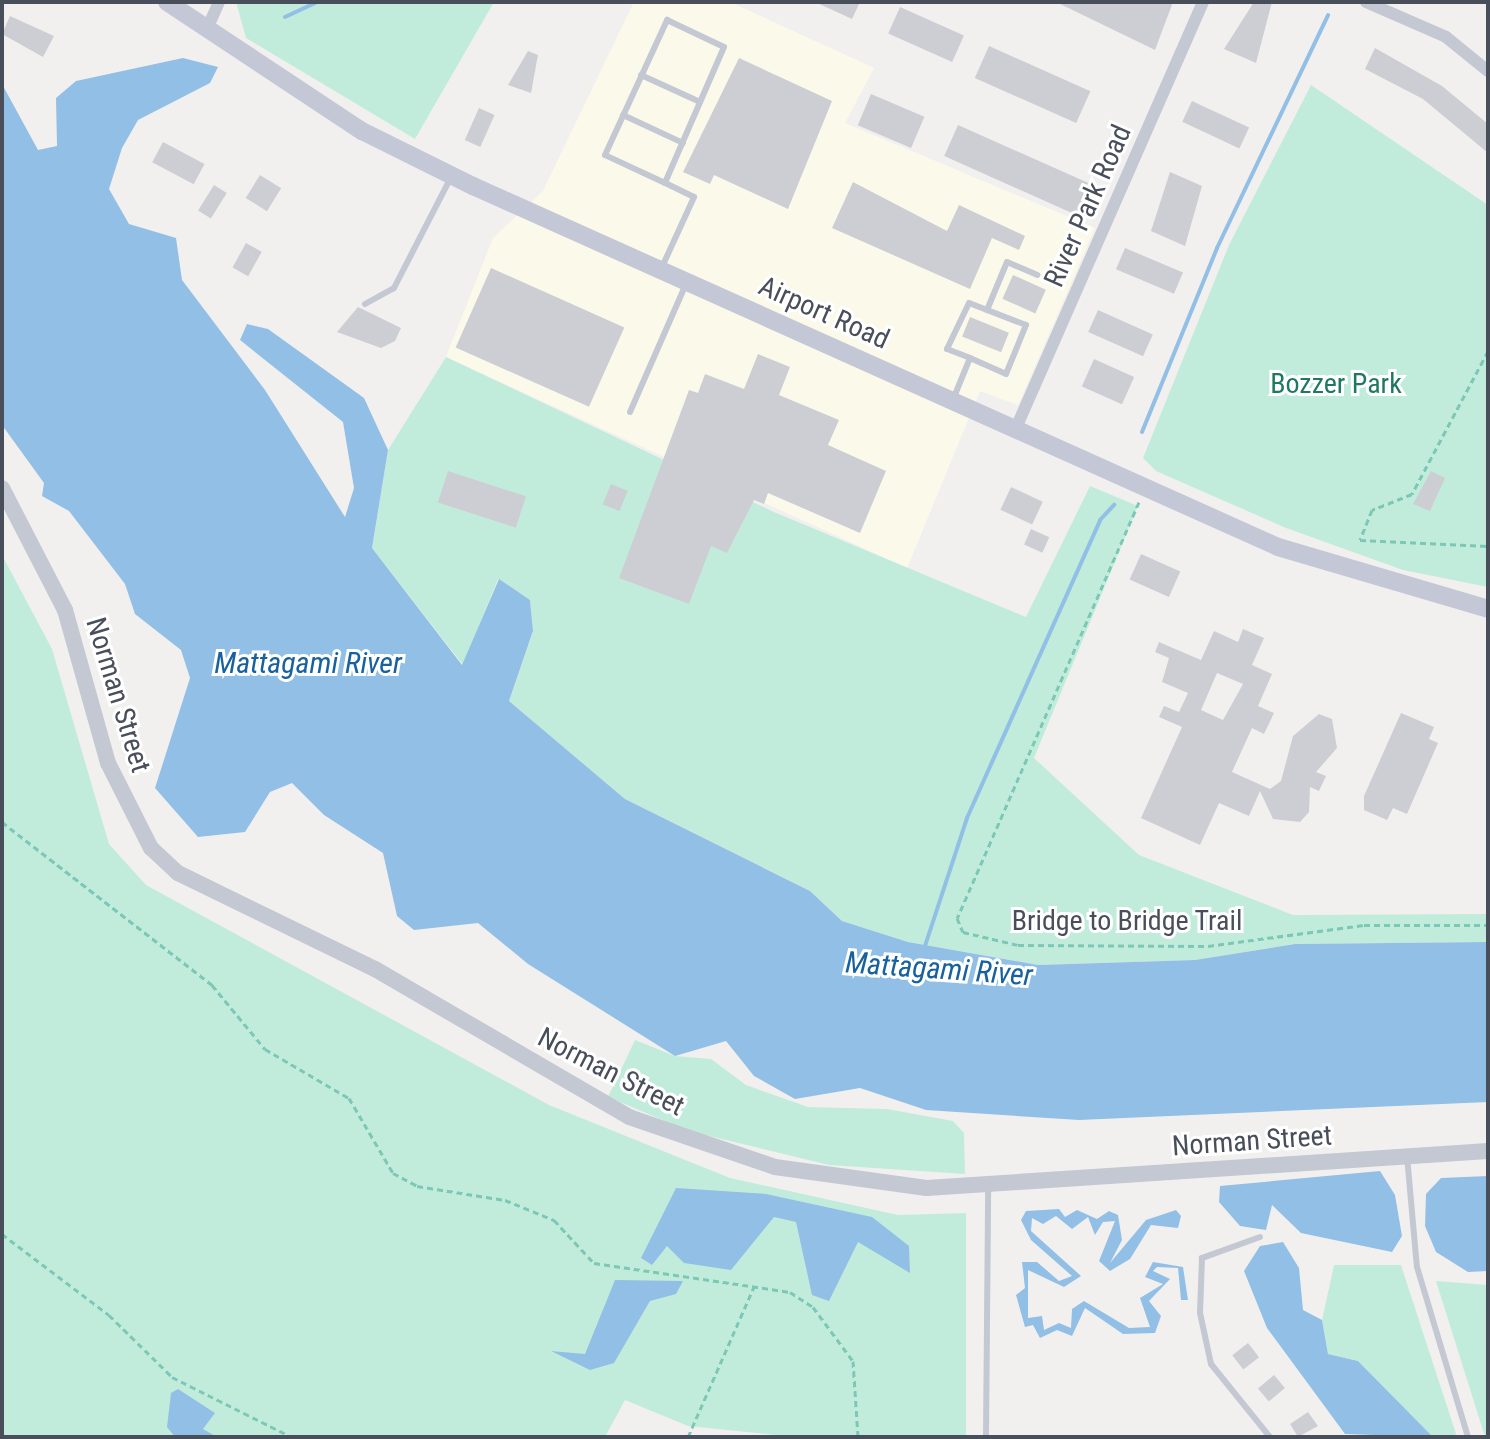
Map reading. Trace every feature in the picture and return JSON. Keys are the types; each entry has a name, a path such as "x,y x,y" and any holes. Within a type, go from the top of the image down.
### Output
{"main road":[{"name":"Airport Road","path":"167,2 362,131 451,176 1146,488 1344,571 1488,609"}],"street":[{"path":"207,29 219,2"},
{"name":"River Park Road","path":"1016,428 1203,2"},
{"path":"1374,4 1446,37 1488,71"},
{"name":"Norman Street","path":"2,488 65,610 130,819 178,873 375,969 546,1073 642,1122 723,1152 858,1184 988,1186 1488,1151"}],"lane":[{"path":"660,271 694,197 605,155 667,20 724,47 665,183"},
{"path":"641,75 700,102"},
{"path":"623,115 683,143"},
{"path":"365,304 394,288 451,176"},
{"path":"987,310 1007,262 1037,275"},
{"path":"630,412 687,283"},
{"path":"969,303 1026,325 1006,374 970,358 947,349 969,303"},
{"path":"953,400 970,358"},
{"path":"1407,1156 1417,1267 1468,1437"},
{"path":"986,1437 988,1186"},
{"path":"1260,1237 1202,1258 1200,1313 1211,1364 1270,1437"}],"path":[{"path":"1488,351 1412,494 1372,510 1362,544 1488,546"},
{"name":"Bridge to Bridge Trail","path":"1146,488 957,918 963,932 1018,945 1208,946 1364,925 1488,925"},
{"path":"2,822 212,985 265,1049 349,1098 393,1173 417,1186 505,1200 554,1220 594,1263 790,1292 813,1307 853,1361 858,1437"},
{"path":"2,1234 109,1315 172,1377 292,1437"},
{"path":"688,1437 754,1286"}],"shaded area":[{"path":"634,2 730,2 874,68 845,123 1095,228 1018,405 980,391 907,568 446,357 493,238 543,191"}],"green space":[{"path":"236,2 494,2 415,139 246,38"},
{"name":"Bozzer Park","path":"1311,85 1488,205 1488,587 1403,570 1286,528 1156,471 1143,458 1229,245"},
{"path":"446,357 774,512 1026,617 1090,486 1138,506 1034,758 1139,855 1293,915 1488,914 1488,942 1295,944 1195,960 1038,965 908,942 842,921 810,891 625,799 509,701 533,632 530,600 498,579 463,665 372,548 388,450"},
{"path":"2,555 52,649 109,844 146,885 549,1105 730,1178 898,1215 966,1213 966,1437 795,1437 688,1426 625,1400 605,1437 2,1437"},
{"path":"635,1040 675,1056 711,1059 746,1085 808,1107 887,1109 953,1121 964,1133 965,1174 829,1165 689,1131 608,1097"},
{"path":"1334,1265 1401,1265 1457,1437 1433,1437 1358,1361 1328,1354 1322,1320"},
{"path":"1436,1281 1488,1285 1488,1437 1485,1437"}],"water":[{"name":"Mattagami River","path":"183,58 218,67 210,83 138,120 122,148 109,189 129,224 176,238 182,280 265,390 345,517 354,488 343,422 240,340 247,324 268,329 364,398 388,450 372,548 462,665 499,579 530,600 533,631 509,701 625,799 810,891 842,921 908,942 1038,965 1195,960 1295,944 1488,942 1488,1102 1079,1120 926,1110 860,1088 795,1099 754,1076 726,1041 675,1056 528,964 478,923 414,930 397,916 383,853 324,815 292,783 270,792 245,832 198,837 155,788 190,678 181,650 135,614 125,584 69,511 42,496 44,483 2,425 2,84 38,150 57,146 56,98 76,81"},
{"path":"1380,1171 1395,1195 1402,1236 1392,1252 1301,1233 1272,1205 1266,1230 1240,1226 1219,1202 1220,1186"},
{"path":"1488,1176 1488,1271 1468,1272 1436,1252 1425,1226 1426,1194 1441,1178"},
{"path":"676,1188 766,1194 872,1217 909,1246 910,1273 858,1242 829,1301 812,1295 796,1222 774,1217 731,1270 684,1263 667,1246 652,1265 641,1258"},
{"path":"1059,1209 1065,1217 1077,1210 1097,1219 1109,1211 1118,1215 1122,1240 1110,1263 1146,1220 1176,1210 1181,1216 1178,1228 1151,1225 1130,1259 1110,1271 1099,1261 1115,1221 1103,1222 1095,1235 1088,1217 1072,1229 1056,1216 1043,1224 1032,1218 1031,1231 1081,1276 1064,1287 1028,1270 1028,1318 1042,1316 1044,1330 1059,1323 1071,1328 1072,1309 1084,1301 1129,1328 1150,1327 1140,1298 1163,1284 1145,1277 1153,1262 1183,1267 1188,1300 1181,1300 1178,1268 1157,1267 1153,1271 1170,1279 1149,1301 1161,1316 1155,1333 1123,1334 1085,1308 1072,1336 1057,1330 1040,1338 1033,1325 1025,1327 1016,1295 1025,1288 1022,1262 1037,1262 1059,1281 1072,1276 1031,1240 1021,1220 1026,1211"},
{"path":"1283,1242 1299,1268 1303,1310 1322,1320 1328,1354 1358,1361 1433,1437 1345,1434 1267,1328 1244,1271 1260,1246"},
{"path":"615,1280 683,1281 676,1294 650,1301 614,1363 590,1370 551,1351 585,1354"},
{"path":"178,1389 215,1413 203,1429 217,1437 175,1437 167,1427 171,1393"}],"building":[{"path":"815,2 860,2 852,19"},
{"path":"1056,2 1173,2 1155,50"},
{"path":"1254,2 1272,2 1256,63 1224,49"},
{"path":"900,7 964,35 952,62 888,33"},
{"path":"10,16 54,36 43,57 2,34"},
{"path":"989,46 1090,91 1076,123 975,78"},
{"path":"1375,48 1442,86 1488,124 1488,153 1423,99 1365,69"},
{"path":"528,51 538,55 531,93 508,85"},
{"path":"739,58 832,101 788,209 714,175 710,184 683,172"},
{"path":"871,94 924,117 911,148 858,125"},
{"path":"1192,101 1249,128 1239,148 1182,122"},
{"path":"479,108 495,115 480,147 465,140"},
{"path":"958,125 1097,187 1083,218 944,156"},
{"path":"163,142 204,164 194,184 152,162"},
{"path":"1170,172 1202,186 1185,246 1151,231"},
{"path":"260,175 281,188 267,211 246,198"},
{"path":"853,182 947,231 959,205 1025,236 1019,250 992,238 970,289 832,228"},
{"path":"214,185 227,193 211,218 198,210"},
{"path":"246,243 262,252 248,276 232,267"},
{"path":"1125,248 1183,273 1174,294 1116,269"},
{"path":"491,268 624,327 589,407 456,347"},
{"path":"1013,275 1046,290 1035,313 1002,299"},
{"path":"358,307 401,328 395,341 381,348 337,332"},
{"path":"1098,310 1153,334 1143,356 1088,332"},
{"path":"970,317 1009,333 1001,352 962,336"},
{"path":"758,354 790,367 779,395 839,420 828,445 886,471 860,533 768,493 764,504 754,500 727,553 711,546 689,604 619,578 689,390 698,393 705,374 744,389"},
{"path":"1094,359 1134,377 1122,404 1082,386"},
{"path":"448,471 526,496 516,528 438,502"},
{"path":"1431,471 1445,478 1430,511 1413,504"},
{"path":"611,484 628,491 619,511 603,504"},
{"path":"1011,487 1043,502 1032,524 1000,510"},
{"path":"1031,529 1049,537 1042,553 1024,545"},
{"path":"1141,554 1180,571 1169,597 1130,580"},
{"path":"1243,629 1264,638 1252,665 1272,674 1258,706 1274,713 1264,734 1252,728 1232,772 1270,789 1281,781 1293,736 1319,714 1332,719 1337,748 1316,772 1326,776 1319,791 1310,787 1309,812 1300,822 1273,819 1260,791 1249,816 1219,803 1200,845 1141,818 1182,727 1159,717 1164,706 1179,712 1188,693 1162,682 1169,658 1155,652 1159,642 1201,660 1214,631 1238,642","holes":["1217,673 1243,684 1223,720 1201,710"]},
{"path":"1401,713 1434,727 1429,739 1438,743 1407,814 1393,808 1387,820 1364,810 1364,796"},
{"path":"1248,1343 1259,1357 1243,1369 1232,1355"},
{"path":"1274,1375 1285,1388 1269,1402 1258,1388"},
{"path":"1308,1412 1318,1426 1298,1437 1290,1424"}],"waterway":[{"path":"285,17 317,2"},
{"path":"1142,432 1217,248 1328,15"},
{"path":"924,949 967,818 1100,520 1114,505"}]}
